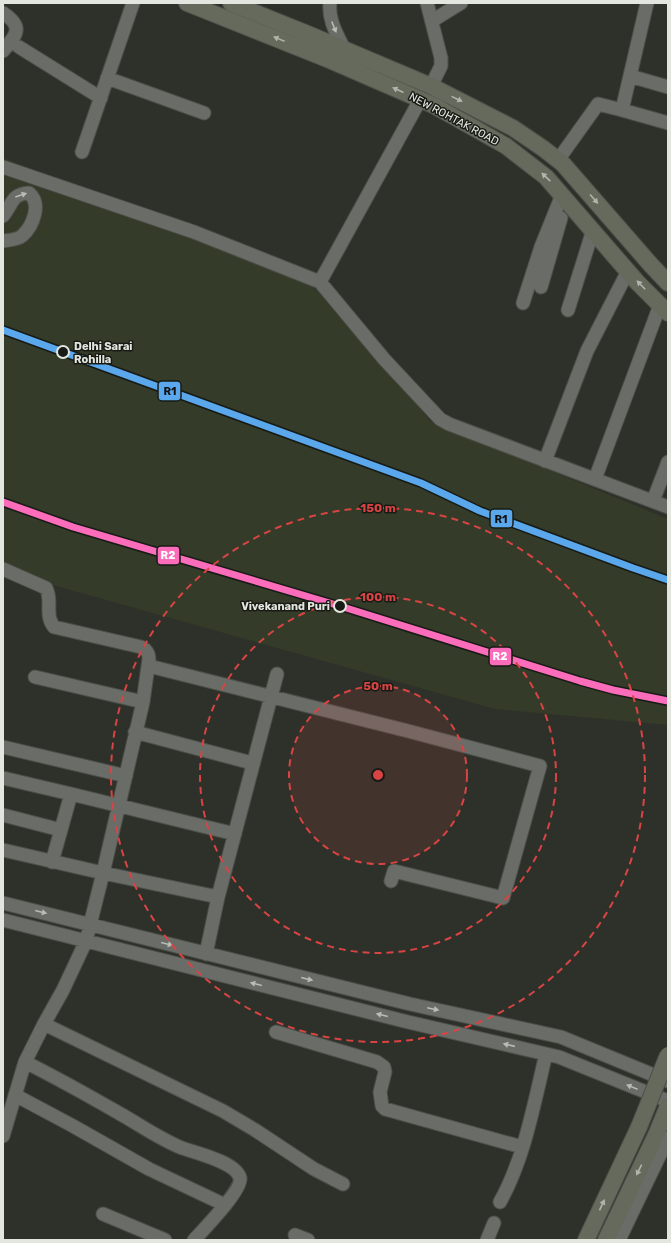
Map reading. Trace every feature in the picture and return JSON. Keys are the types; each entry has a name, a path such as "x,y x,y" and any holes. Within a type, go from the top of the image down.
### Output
{"main road":[{"name":"NEW ROHTAK ROAD","path":"187,3 327,59 433,105 506,146 546,177 628,271 664,309"},
{"name":"NEW ROHTAK ROAD","path":"231,3 431,86 513,128 563,164 651,265 668,282"},
{"path":"586,1240 639,1128 668,1054"},
{"path":"606,1240 662,1137 668,1106"}],"street":[{"path":"82,152 133,3"},
{"path":"330,3 329,12 332,25 344,49"},
{"path":"427,3 441,58 441,66 431,86"},
{"path":"432,21 461,3"},
{"path":"622,110 647,3"},
{"path":"3,13 13,20 16,28 14,37 3,51"},
{"path":"19,47 101,98"},
{"path":"630,76 668,87"},
{"path":"107,78 204,114"},
{"path":"320,282 420,100"},
{"path":"558,160 598,104 668,123"},
{"path":"3,167 194,232 320,282 384,358 440,419 454,426 668,507"},
{"path":"3,216 9,209 14,197 19,194 29,193 33,196 36,211 32,223 20,237 3,241"},
{"path":"541,287 564,197"},
{"path":"523,303 541,247 564,197"},
{"path":"568,310 593,230"},
{"path":"545,461 587,351 628,271"},
{"path":"595,479 664,309"},
{"path":"653,501 668,462"},
{"path":"3,569 46,588 48,594 50,623 54,627 141,647 146,649 149,653 149,666 143,702 86,941 63,990 25,1062 3,1136"},
{"path":"149,666 540,766 503,898 394,871 391,881"},
{"path":"206,954 218,897 276,674"},
{"path":"35,677 143,702"},
{"path":"135,732 252,763"},
{"path":"3,747 126,776"},
{"path":"3,778 235,834"},
{"path":"52,862 71,794"},
{"path":"3,814 61,830"},
{"path":"3,850 52,862 218,897"},
{"path":"3,902 410,1004 561,1037 668,1081"},
{"path":"3,920 120,951 400,1020 559,1057 668,1101"},
{"path":"44,1024 223,1112 256,1130 314,1169 343,1184"},
{"path":"276,1032 381,1064 384,1067 385,1072 380,1092 382,1106 385,1109 522,1147"},
{"path":"500,1202 507,1190 522,1147 546,1054"},
{"path":"25,1062 56,1077 157,1136 181,1148 210,1157 236,1171 240,1178 240,1183 225,1205 194,1240"},
{"path":"15,1095 149,1169 225,1205"},
{"path":"619,1240 662,1137"},
{"path":"103,1214 165,1240"},
{"path":"487,1240 494,1223"},
{"path":"295,1236 308,1240"}],"shaded area":[{"path":"3,158 259,254 341,305 430,421 668,519 668,725 495,709 3,571"}],"transit line":[{"name":"R1","path":"3,330 421,483 480,511 668,580"},
{"name":"R2","path":"3,502 73,527 343,607 580,681 613,690 668,701"}],"place":[{"name":"Delhi Sarai Rohilla","path":"63,352"},
{"name":"Vivekanand Puri","path":"340,606"}]}
